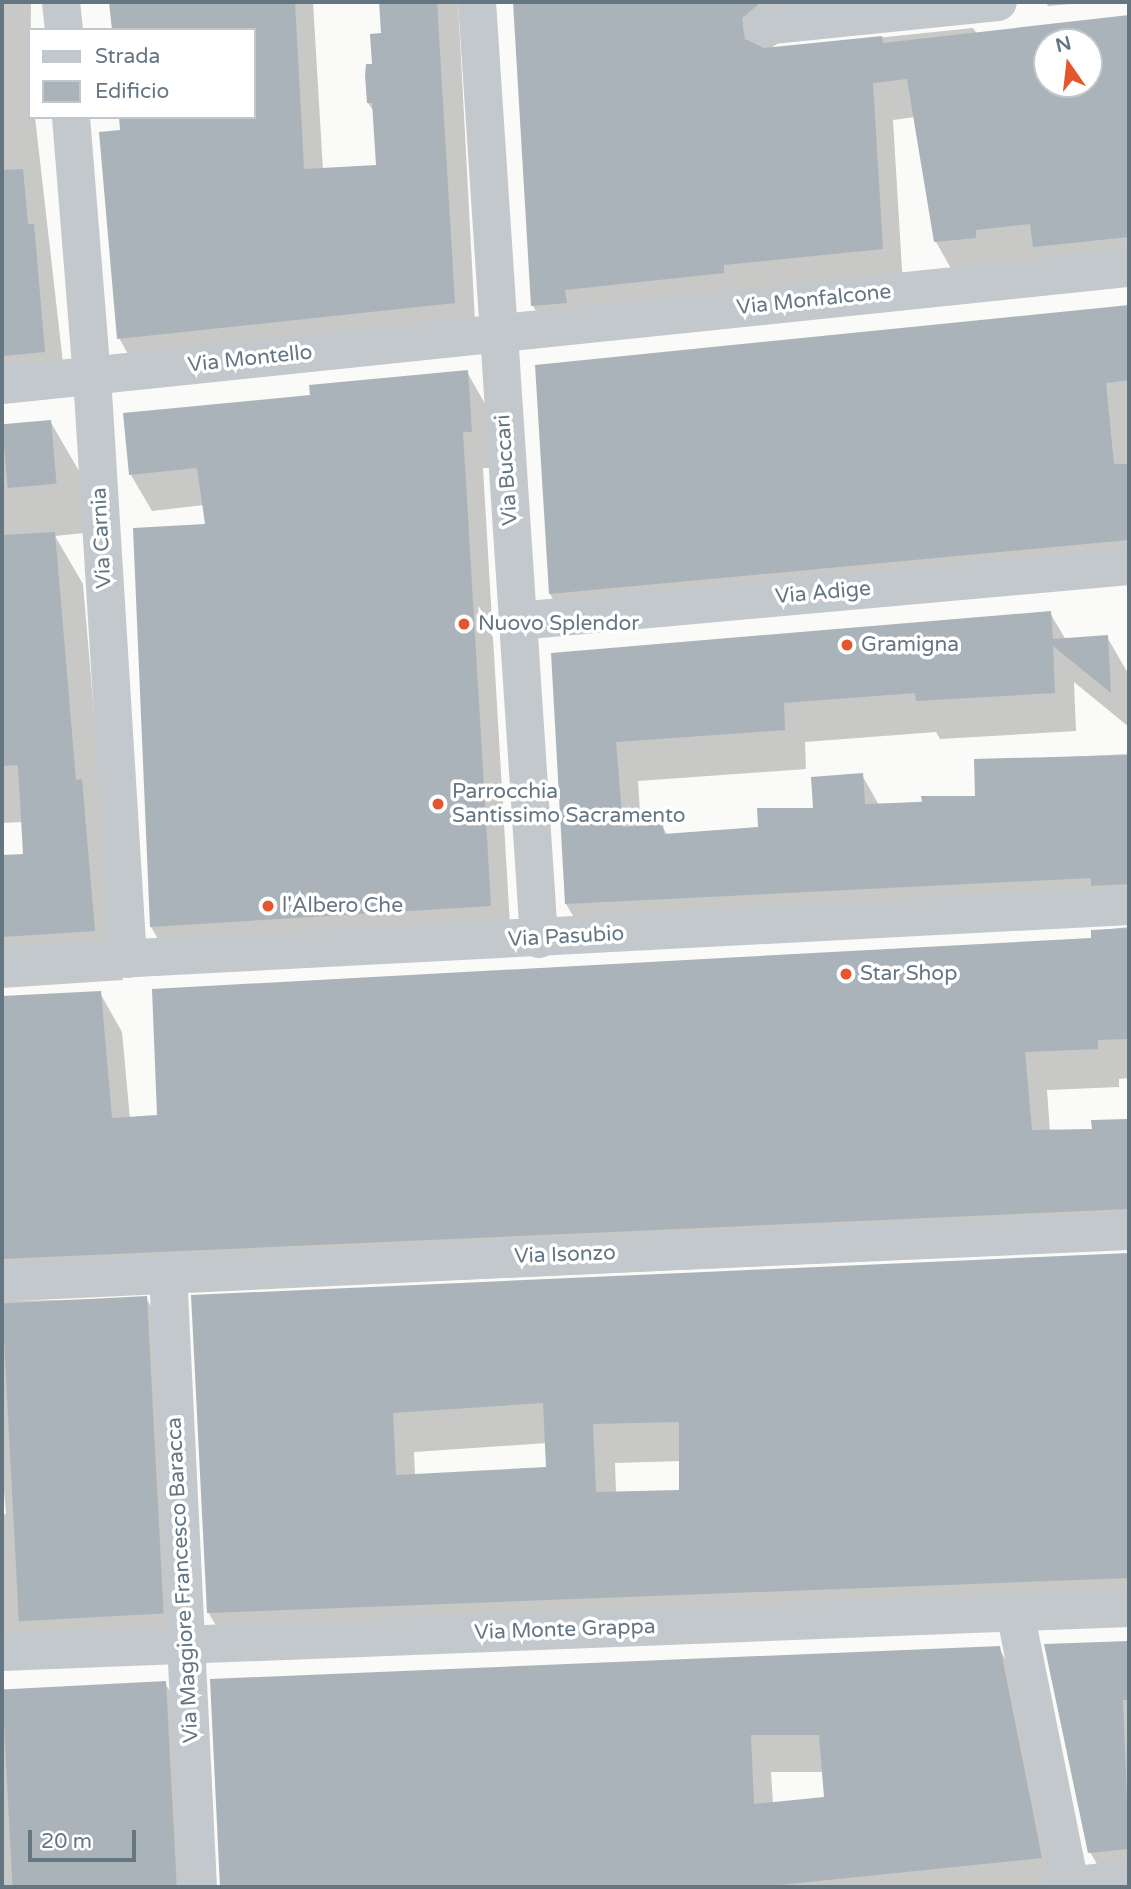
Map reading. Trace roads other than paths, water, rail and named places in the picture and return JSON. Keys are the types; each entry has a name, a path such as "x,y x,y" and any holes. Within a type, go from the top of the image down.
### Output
{"street":[{"path":"61,2 64,28"},
{"name":"Via Buccari","path":"477,2 539,939"},
{"path":"762,26 998,2"},
{"name":"Via Carnia","path":"71,119 92,376 128,959"},
{"name":"Via Monfalcone","path":"499,332 1129,268"},
{"name":"Via Montello","path":"2,386 499,332"},
{"name":"Via Adige","path":"517,621 1129,566"},
{"name":"Via Pasubio","path":"2,965 539,939 1129,905"},
{"name":"Via Isonzo","path":"2,1281 1129,1231"},
{"name":"Via Maggiore Francesco Baracca","path":"168,1272 198,1887"},
{"name":"Via Monte Grappa","path":"2,1652 1129,1608"},
{"path":"1015,1612 1065,1887 1129,1880"}],"place":[{"name":"Nuovo Splendor","path":"464,624"},
{"name":"Gramigna","path":"847,645"},
{"name":"Parrocchia Santissimo Sacramento","path":"438,804"},
{"name":"l'Albero Che","path":"268,906"},
{"name":"Star Shop","path":"846,974"}]}
